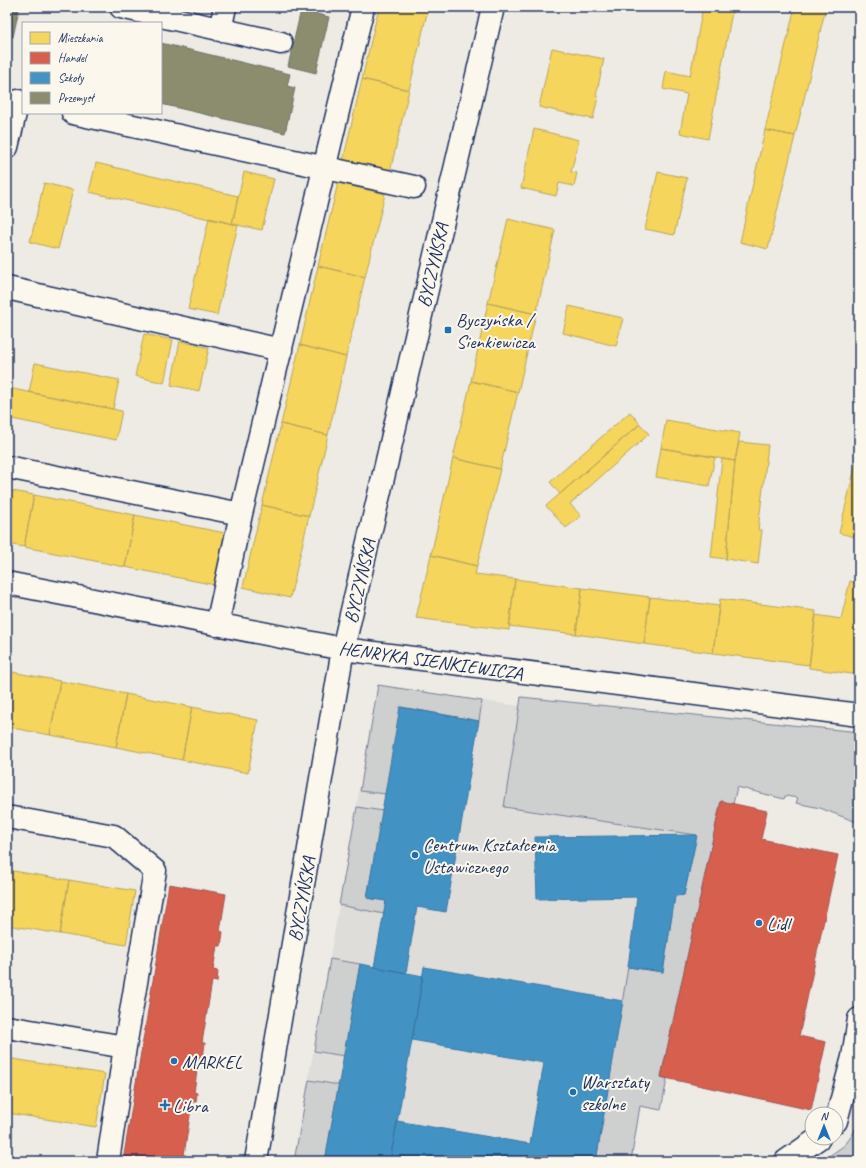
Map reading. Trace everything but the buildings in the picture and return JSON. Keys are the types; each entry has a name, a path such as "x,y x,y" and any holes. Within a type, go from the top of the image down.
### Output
{"street":[{"path":"121,7 281,43"},
{"path":"220,30 225,7"},
{"path":"217,624 241,514 363,7"},
{"name":"BYCZYŃSKA","path":"256,1161 343,649 493,7"},
{"path":"7,147 16,100"},
{"path":"78,114 414,187"},
{"path":"7,288 281,350"},
{"path":"7,467 241,514"},
{"name":"HENRYKA SIENKIEWICZA","path":"7,583 343,649 859,715"},
{"path":"7,816 114,836 155,871 108,1161"},
{"path":"840,1106 853,1058 859,1019"},
{"path":"7,1027 126,1047"},
{"path":"786,1161 808,1146"}],"shaded area":[{"path":"378,685 519,706 697,835 684,895 675,896 631,1161 294,1161"},
{"path":"378,685 482,701 479,721 401,707 386,794 360,791"},
{"path":"521,697 859,732 859,823 820,808 796,803 798,798 785,796 784,799 737,787 733,804 721,801 661,1077 667,1079 661,1110 640,1106 631,1161 596,1161 628,967 663,972 675,896 684,895 697,835 504,807"},
{"path":"357,807 383,811 367,898 386,901 384,914 339,905"},
{"path":"330,959 360,964 344,1056 314,1051"},
{"path":"309,1080 339,1085 325,1161 294,1161"},
{"path":"859,1120 859,1161 822,1161 844,1146 853,1134"}],"place":[{"name":"Byczyńska / Sienkiewicza","path":"448,330"},
{"name":"Centrum Kształcenia Ustawicznego","path":"415,855"},
{"name":"Lidl","path":"759,923"},
{"name":"MARKEL","path":"174,1061"},
{"name":"Warsztaty szkolne","path":"573,1092"},
{"name":"Libra","path":"165,1105"}]}
